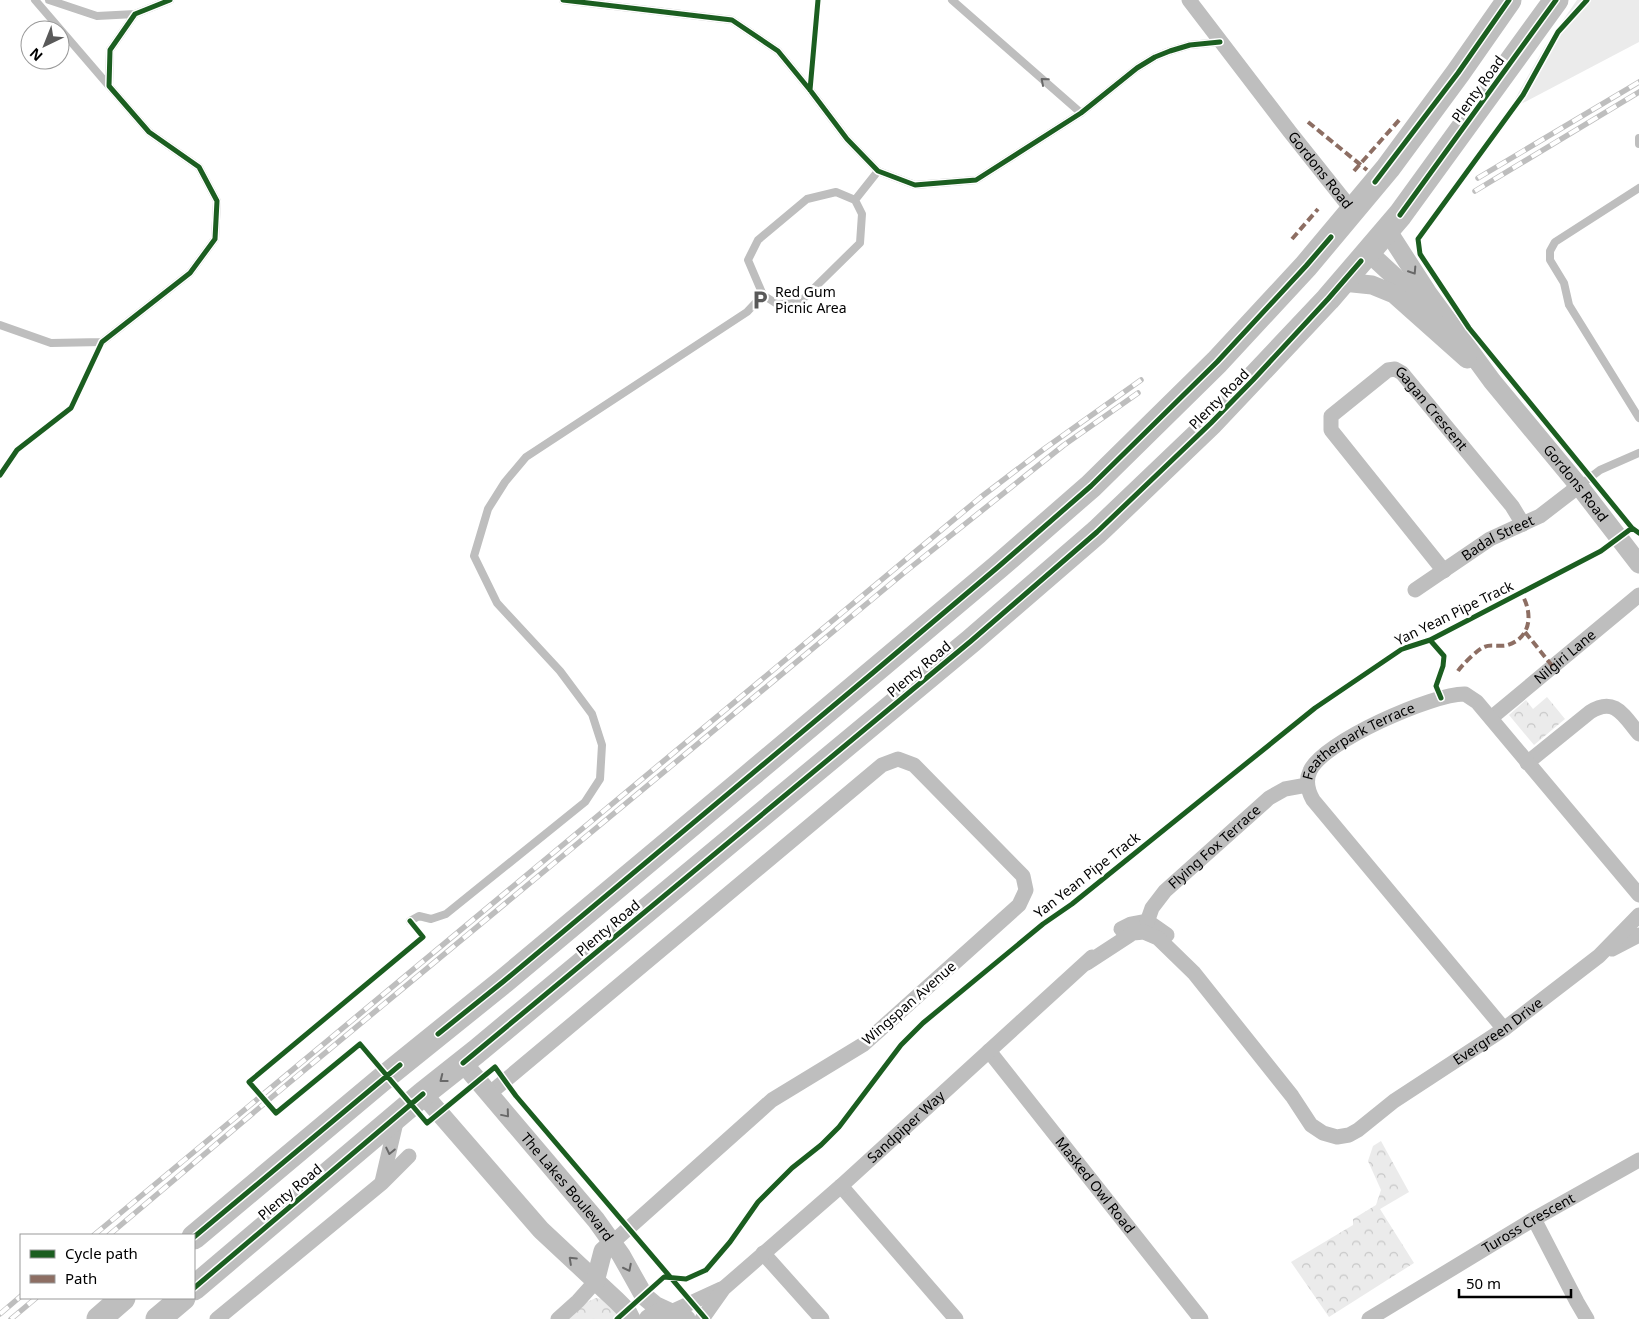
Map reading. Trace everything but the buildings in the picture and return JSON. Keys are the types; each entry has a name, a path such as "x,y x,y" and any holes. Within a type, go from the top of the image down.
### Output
{"highway":[{"name":"Plenty Road","path":"195,1236 875,671 1091,486 1217,362 1306,266 1400,152 1458,74 1509,0"},
{"name":"Plenty Road","path":"195,1287 397,1118 423,1094 463,1063 971,641 1097,532 1218,416 1343,282 1400,215 1556,0"},
{"name":"Gordons Road","path":"1352,210 1387,230"},
{"path":"1352,210 1357,233 1368,252"},
{"path":"438,1034 463,1063"},
{"path":"400,1065 423,1094"},
{"path":"99,1319 122,1299"},
{"path":"158,1319 182,1299"}],"street":[{"name":"Gordons Road","path":"1189,0 1352,210"},
{"name":"Gordons Road","path":"1387,230 1427,292 1485,374"},
{"name":"Gordons Road","path":"1368,252 1485,374 1579,486 1639,564"},
{"path":"1343,282 1372,284 1394,294 1447,343 1485,374"},
{"name":"Gagan Crescent","path":"1444,571 1330,430 1331,416 1388,370 1402,373 1512,506 1523,524"},
{"name":"Badal Street","path":"1415,590 1490,540 1540,516 1579,486"},
{"name":"Nilgiri Lane","path":"1491,718 1639,595"},
{"name":"Featherpark Terrace","path":"1504,1029 1313,800 1308,792 1307,785 1310,769 1324,755 1359,732 1404,711 1442,698 1465,694 1477,702 1491,718 1639,895"},
{"path":"1527,763 1590,712 1602,706 1608,706 1620,711 1639,734"},
{"name":"Wingspan Avenue","path":"489,1094 882,764 898,759 914,765 1023,876 1026,890 1019,905 864,1044 772,1100 613,1242"},
{"name":"Flying Fox Terrace","path":"1145,927 1152,908 1164,891 1269,798 1285,788 1307,785"},
{"name":"Evergreen Drive","path":"1145,927 1163,932 1177,945 1194,973 1292,1096 1318,1119 1337,1132 1394,1102 1504,1029 1599,956 1639,916"},
{"name":"Sandpiper Way","path":"675,1314 724,1288 841,1186 1087,963 1116,931 1131,924 1145,927"},
{"name":"Evergreen Drive","path":"1599,956 1639,935"},
{"name":"Masked Owl Road","path":"989,1051 1201,1319"},
{"name":"The Lakes Boulevard","path":"463,1063 596,1220 613,1242 644,1296 656,1306 675,1314"},
{"path":"423,1094 535,1224 627,1312 630,1319"},
{"path":"382,1183 397,1118"},
{"path":"217,1319 382,1183 409,1156"},
{"name":"Tuross Crescent","path":"1369,1319 1393,1313 1534,1220 1639,1160"},
{"path":"841,1186 956,1319"},
{"path":"1534,1220 1587,1319"},
{"path":"558,1319 596,1282 603,1251 613,1242"},
{"path":"764,1253 822,1319"},
{"name":"Sandpiper Way","path":"702,1319 724,1288"},
{"path":"648,1319 659,1312 675,1314"}],"lane":[{"path":"0,325 51,343 102,342 190,273 216,239 216,202 198,167 149,132 35,0"},
{"path":"49,0 98,16 135,14 170,0"},
{"path":"563,0 732,20 778,51 847,139 878,171 915,185 976,180 1080,113 1137,68 1155,57 1170,50 1190,45 1220,42"},
{"path":"952,0 1080,113"},
{"path":"109,86 110,50 135,14"},
{"path":"1639,138 1639,144"},
{"path":"855,200 878,171"},
{"path":"1639,188 1555,242 1550,251 1550,260 1564,283 1569,305 1639,418"},
{"path":"836,192 855,200 862,214 860,243 798,303 778,304 763,295 748,260 758,240 807,199 836,192"},
{"path":"410,922 419,916 431,919 446,914 585,802 600,779 602,745 592,714 560,671 496,603 474,556 488,509 505,482 526,457 747,312 763,295"},
{"path":"1579,486 1600,470 1639,454"}],"green space":[{"path":"1577,0 1639,0 1639,42 1521,104 1515,99 1545,46"},
{"path":"1547,697 1565,719 1534,745 1509,715 1526,700 1533,709"},
{"path":"1381,1141 1409,1192 1380,1209 1414,1263 1329,1317 1291,1262 1353,1225 1353,1219 1376,1205 1381,1190 1368,1161 1373,1146"},
{"path":"596,1298 608,1302 621,1319 567,1319 587,1302"}],"railway":[{"path":"1478,178 1639,82"},
{"path":"1475,191 1639,92"},
{"path":"95,1234 981,497 1044,449 1141,380"},
{"path":"110,1234 272,1097 905,572 1064,445 1138,393"},
{"path":"0,1314 20,1297"},
{"path":"11,1319 35,1299"}],"marked path":[{"path":"1354,171 1400,119"},
{"path":"1308,122 1367,170"},
{"path":"1292,239 1318,209"},
{"path":"1458,671 1481,648 1508,645 1522,636 1526,630 1528,616 1525,600 1521,593"},
{"path":"1525,632 1553,667"}],"cycle path":[{"path":"0,475 17,450 71,408 102,342 190,273 215,239 217,201 199,167 149,132 109,86 110,50 135,14 170,0"},
{"path":"563,0 732,20 778,51 847,139 878,171 915,185 976,180 1081,113 1137,68 1155,57 1190,45 1220,42"},
{"path":"810,90 818,0"},
{"path":"1375,182 1458,73 1509,0"},
{"path":"1400,215 1556,0"},
{"path":"1587,0 1558,32 1523,95 1418,239 1420,254 1469,328 1632,528"},
{"path":"438,1034 875,671 1091,486 1217,362 1331,237"},
{"path":"463,1063 971,641 1097,532 1253,380 1361,261"},
{"name":"Yan Yean Pipe Track","path":"617,1319 664,1277 686,1279 706,1270 730,1242 758,1202 792,1168 821,1145 839,1127 901,1045 923,1023 1043,924 1072,904 1315,708 1402,649 1430,640 1601,551 1632,528 1639,533"},
{"name":"Yan Yean Pipe Track","path":"1430,640 1444,656 1443,666 1436,686 1441,698"},
{"path":"410,921 423,937 249,1082 276,1113 360,1044 427,1123 495,1067 516,1096 706,1319"},
{"path":"195,1236 400,1065"},
{"path":"195,1287 423,1094"}],"place":[{"name":"Red Gum Picnic Area","path":"760,300"}]}
